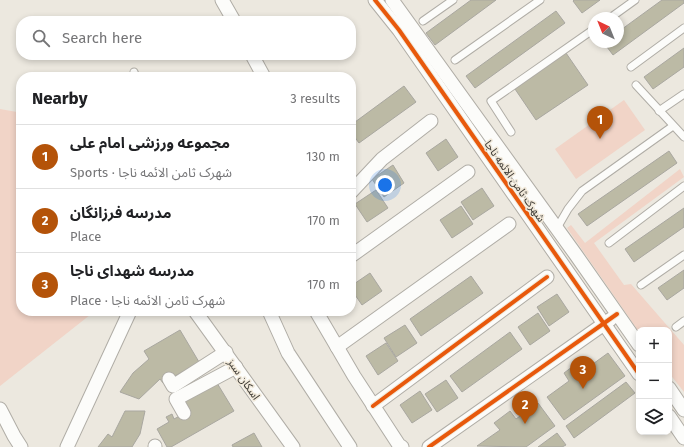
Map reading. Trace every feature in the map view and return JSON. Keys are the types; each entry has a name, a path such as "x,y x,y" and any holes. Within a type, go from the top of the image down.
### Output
{"street":[{"path":"222,0 231,16"},
{"name":"شهرک ثامن الائمه ناجا","path":"375,0 400,21 491,137 636,341"},
{"name":"شهرک ثامن الائمه ناجا","path":"392,0 400,21 479,144 636,370"},
{"path":"255,60 261,72"},
{"path":"356,187 382,159 431,121"},
{"path":"479,144 491,137"},
{"path":"356,252 468,172"},
{"path":"337,346 509,224"},
{"path":"373,406 547,277"},
{"path":"429,447 617,314"},
{"path":"67,447 128,316"},
{"name":"اسکان سبز","path":"199,316 293,447"},
{"path":"270,316 288,353 350,447"},
{"path":"319,316 373,406 399,445 402,447"},
{"path":"169,380 173,386 226,352"},
{"path":"184,413 176,399 236,367"},
{"path":"672,392 684,409"},
{"path":"0,409 21,447"},
{"path":"672,420 684,438"}],"lane":[{"path":"423,21 453,0"},
{"path":"455,60 540,0"},
{"path":"618,12 635,0"},
{"path":"631,67 684,28"},
{"path":"512,132 491,101 588,33"},
{"path":"636,85 684,137"},
{"path":"659,111 684,94"},
{"path":"557,228 568,209 582,190 673,126"},
{"path":"609,243 684,186"},
{"path":"641,285 684,254"},
{"path":"676,327 684,321"}],"shaded area":[{"path":"624,100 645,130 576,179 555,149"},
{"path":"0,109 16,112 16,316 89,316 0,386"},
{"path":"680,169 684,177 594,243 624,285 631,284 668,327 636,328 567,228 571,225 585,243"},
{"path":"672,331 684,345 684,392 672,377"}],"building":[{"path":"471,0 496,0 435,45 426,33"},
{"path":"600,0 582,13 573,1"},
{"path":"662,0 684,0 684,3 624,47 624,28"},
{"path":"556,11 565,23 475,88 466,76"},
{"path":"608,48 623,48 613,55"},
{"path":"684,48 684,67 653,89 644,77"},
{"path":"566,53 588,85 536,120 515,89"},
{"path":"404,86 416,102 359,143 356,139 356,121"},
{"path":"446,139 458,157 438,171 426,153"},
{"path":"669,151 677,163 587,226 578,214"},
{"path":"393,165 404,183 384,197 372,179"},
{"path":"482,188 494,206 473,220 461,202"},
{"path":"376,190 388,208 367,222 356,203"},
{"path":"461,206 473,224 452,238 440,220"},
{"path":"684,208 684,227 634,262 625,249"},
{"path":"684,270 684,288 667,300 658,288"},
{"path":"370,273 382,291 362,305 356,296 356,283"},
{"path":"471,276 483,293 421,336 410,319"},
{"path":"557,294 569,312 549,326 537,307"},
{"path":"538,313 550,331 530,345 518,327"},
{"path":"405,325 417,343 396,357 384,338"},
{"path":"180,330 199,362 163,383 160,379 139,399 120,392 133,373 149,359 144,351"},
{"path":"510,332 522,349 462,392 450,376"},
{"path":"386,343 398,361 378,375 366,356"},
{"path":"608,353 625,376 564,420 547,397 569,381 564,373 580,361 586,369"},
{"path":"446,380 458,398 437,412 425,394"},
{"path":"626,382 635,393 574,438 566,426"},
{"path":"217,383 234,411 171,447 167,447 157,429 169,422 166,417 172,414 174,419 189,411 183,402"},
{"path":"420,391 432,410 412,423 400,405"},
{"path":"538,403 555,426 526,447 477,446 500,430 494,423 510,411 516,419"},
{"path":"125,411 145,411 140,434 132,447 98,447 108,434 112,437"},
{"path":"254,433 262,447 233,447 232,445"},
{"path":"557,433 566,445 562,447 538,447"}],"cycle path":[{"path":"375,0 399,30 636,370"},
{"path":"373,406 547,277"},
{"path":"429,447 617,314"}],"place":[{"name":"مجموعه ورزشی امام علی","path":"600,139"},
{"name":"مدرسه شهدای ناجا","path":"583,389"},
{"name":"مدرسه فرزانگان","path":"525,424"}]}
